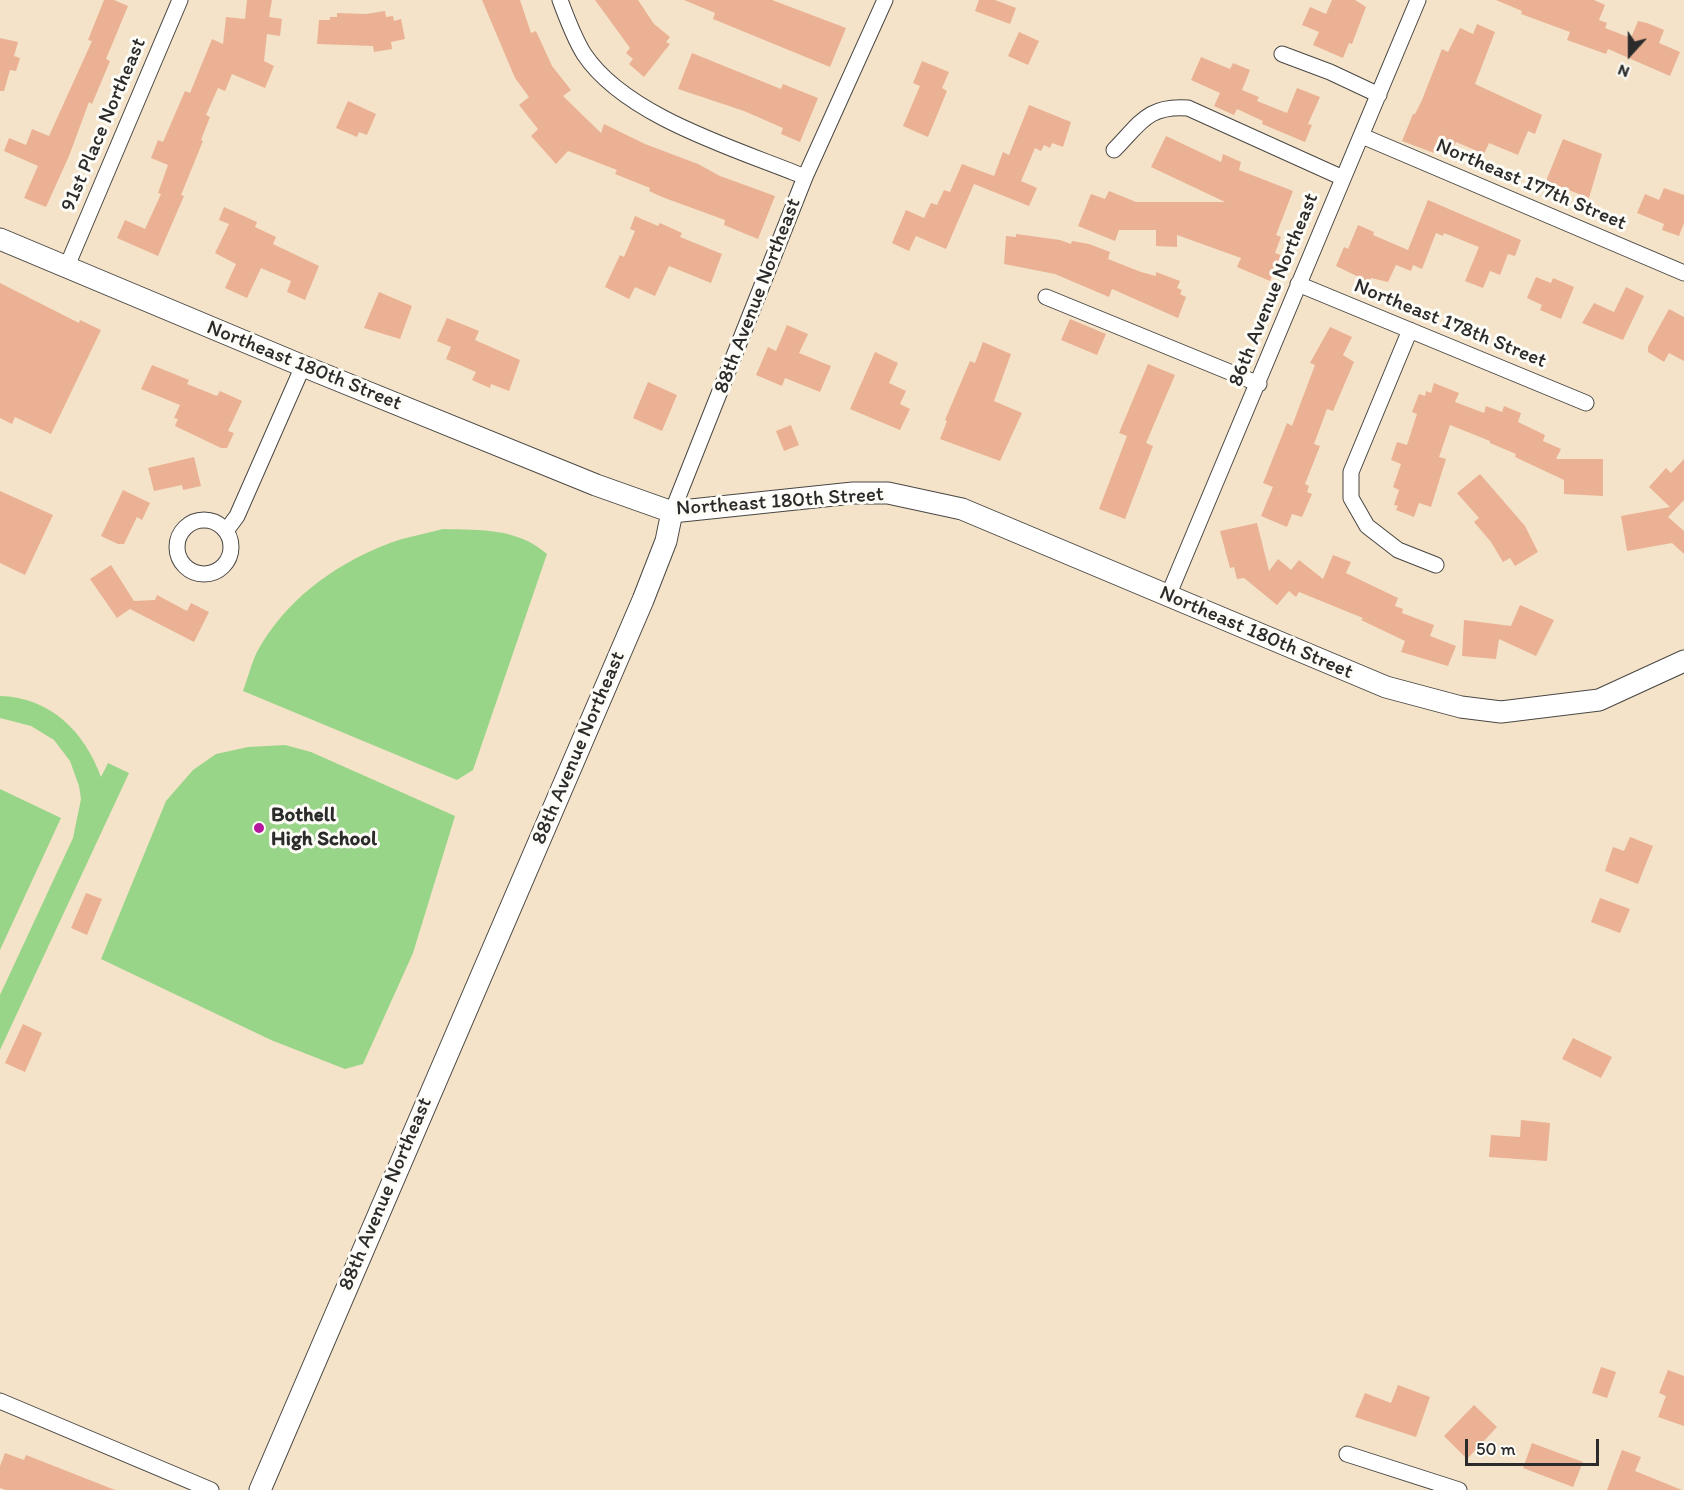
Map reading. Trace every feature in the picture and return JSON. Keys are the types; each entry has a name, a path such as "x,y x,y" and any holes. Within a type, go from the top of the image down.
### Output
{"street":[{"name":"91st Place Northeast","path":"67,266 180,0"},
{"path":"560,0 568,23 585,55 611,84 656,115 805,177"},
{"name":"88th Avenue Northeast","path":"260,1490 643,600 666,541 672,512 805,177 885,0"},
{"name":"86th Avenue Northeast","path":"1168,596 1259,384 1298,284 1418,0"},
{"path":"1282,54 1330,72 1379,95"},
{"path":"1114,150 1149,113 1168,107 1188,108 1343,178"},
{"name":"Northeast 177th Street","path":"1362,136 1684,273"},
{"name":"Northeast 180th Street","path":"0,239 303,366 596,485 672,512 853,493 888,493 962,508 1386,687 1461,707 1501,712 1599,700 1684,661"},
{"name":"Northeast 178th Street","path":"1298,284 1586,403"},
{"path":"1046,297 1259,384"},
{"path":"1410,330 1351,472 1351,498 1367,526 1398,550 1436,566"},
{"path":"226,531 237,516 303,366"},
{"path":"0,1401 211,1490"},
{"path":"1347,1454 1436,1486 1459,1490"}],"green space":[{"path":"443,529 485,530 511,535 524,539 547,554 473,770 457,780 243,691 257,652 268,634 281,617 312,587 347,563 385,545"},
{"path":"0,696 35,703 50,710 63,720 86,746 101,777 108,763 129,773 0,1050 0,995 73,838 81,799 70,761 54,740 31,726 0,718"},
{"path":"285,745 311,752 455,816 413,953 363,1064 345,1069 271,1040 101,959 166,801 193,770 216,754 248,747"},
{"path":"0,789 61,818 0,950"}],"building":[{"path":"104,0 114,0 128,6 106,59 110,61 92,104 89,102 69,156 46,207 24,198 38,166 4,151 9,138 26,145 32,129 49,136 92,41 88,40"},
{"path":"247,0 272,0 269,17 282,19 280,36 267,34 264,61 274,66 265,88 232,74 225,91 218,88 206,115 210,117 201,140 203,141 181,195 184,196 158,256 117,238 125,220 145,229 161,194 158,193 168,165 151,158 158,140 163,142 185,91 190,93 212,39 223,44 226,17 245,19"},
{"path":"482,0 520,0 531,33 536,31 552,66 571,90 563,96 601,133 604,124 645,144 698,164 720,176 775,196 758,239 724,225 725,220 662,197 649,191 650,188 615,174 617,170 568,151 556,164 531,136 538,129 519,105 529,97 515,78"},
{"path":"595,0 638,0 654,24 670,37 666,42 670,44 644,77 629,64 633,59 626,53 630,48"},
{"path":"684,0 772,0 846,28 830,67 713,19 715,13"},
{"path":"979,0 995,0 1016,8 1010,24 975,11"},
{"path":"1332,0 1355,0 1366,7 1352,44 1349,43 1343,58 1313,45 1319,32 1302,25 1310,7 1326,14"},
{"path":"1496,0 1594,0 1605,5 1599,20 1607,23 1605,28 1631,38 1638,21 1647,23 1664,30 1659,43 1680,52 1670,76 1608,49 1606,54 1567,40 1570,32 1521,14 1522,11"},
{"path":"385,11 386,17 393,16 394,21 401,19 405,39 391,42 392,49 374,52 373,46 317,44 319,20 330,20 330,17 337,17 337,13 366,14"},
{"path":"1477,24 1495,32 1475,84 1542,115 1535,134 1528,131 1518,155 1489,143 1484,154 1456,142 1454,147 1439,141 1434,153 1402,141 1413,114 1422,100 1442,49 1448,52 1460,28 1473,34"},
{"path":"1019,32 1039,41 1028,65 1008,56"},
{"path":"0,38 18,42 14,56 20,58 16,71 10,70 4,91 0,91"},
{"path":"692,53 781,89 783,84 818,98 800,142 781,134 783,128 744,111 678,89"},
{"path":"1201,57 1230,69 1233,63 1250,70 1242,90 1259,97 1257,101 1287,113 1297,88 1320,97 1308,124 1312,125 1305,142 1262,124 1263,121 1237,109 1234,115 1214,106 1220,93 1191,80"},
{"path":"922,61 949,72 942,88 947,91 928,137 903,126 920,86 913,83"},
{"path":"348,101 376,114 367,135 359,132 357,137 336,128"},
{"path":"1029,105 1071,122 1063,147 1052,143 1050,148 1044,145 1041,151 1035,148 1021,181 1037,188 1029,206 974,184 946,249 916,236 909,251 892,243 906,210 924,218 931,203 937,205 944,190 950,192 962,164 994,176 1003,152 1009,155"},
{"path":"1166,136 1221,162 1223,154 1241,162 1239,170 1293,191 1276,235 1281,237 1275,253 1281,255 1270,281 1237,267 1241,258 1177,235 1177,247 1156,246 1156,230 1119,230 1115,241 1078,226 1091,194 1105,199 1109,191 1136,202 1225,202 1151,167"},
{"path":"1563,139 1602,154 1589,198 1546,181"},
{"path":"1664,188 1684,195 1684,223 1679,236 1662,230 1664,224 1637,213 1645,194 1659,200"},
{"path":"1428,200 1521,240 1515,256 1508,254 1500,275 1490,271 1483,288 1465,281 1479,247 1444,233 1443,236 1436,233 1422,269 1413,265 1411,271 1396,265 1388,282 1371,278 1369,282 1336,266 1344,247 1348,249 1358,225 1374,232 1373,235 1408,250"},
{"path":"224,207 257,222 255,227 276,237 273,244 319,266 305,300 287,292 291,281 261,268 247,298 225,288 236,264 215,253 229,224 219,220"},
{"path":"635,216 658,226 660,223 682,233 680,237 722,254 711,283 669,266 655,296 635,287 629,299 605,287 620,255 624,257 635,231 630,229"},
{"path":"1016,234 1060,240 1071,244 1072,241 1089,244 1110,252 1108,259 1141,272 1156,276 1156,272 1180,281 1177,288 1182,290 1180,294 1186,297 1178,318 1112,289 1109,297 1055,274 1004,264 1006,236 1016,237"},
{"path":"1536,277 1551,283 1553,278 1574,287 1561,319 1540,310 1542,305 1527,298"},
{"path":"0,283 79,323 80,320 101,330 51,434 15,417 12,424 0,418"},
{"path":"1626,287 1644,296 1623,340 1582,323 1594,303 1614,312"},
{"path":"379,292 412,306 400,339 364,328"},
{"path":"1669,309 1684,317 1684,361 1669,353 1664,362 1648,352 1648,347"},
{"path":"447,318 479,331 475,340 520,360 509,391 491,384 490,388 472,380 476,372 446,359 451,347 437,341"},
{"path":"1070,319 1106,334 1097,355 1061,340"},
{"path":"787,325 808,334 799,353 831,366 820,392 785,378 782,386 756,375 768,347 776,351"},
{"path":"1330,327 1352,337 1343,355 1354,362 1333,411 1327,409 1314,444 1320,446 1305,484 1309,486 1307,492 1312,494 1302,517 1292,514 1287,527 1261,516 1273,487 1263,483 1287,423 1292,426 1315,365 1310,363"},
{"path":"983,342 1011,354 994,401 1022,413 1000,461 940,439 947,421 945,420 970,361 975,363"},
{"path":"875,352 898,363 889,383 906,391 900,404 910,409 900,430 850,409"},
{"path":"1148,364 1175,375 1146,443 1153,446 1125,519 1099,509 1127,436 1119,433"},
{"path":"152,365 189,380 187,384 217,396 220,391 242,401 228,431 234,433 227,448 221,448 175,426 178,419 174,418 180,405 141,389"},
{"path":"648,382 677,395 662,431 633,418"},
{"path":"1434,383 1459,393 1455,402 1484,413 1486,406 1502,412 1504,406 1521,413 1518,422 1545,435 1543,441 1561,449 1556,459 1603,459 1603,496 1564,494 1564,480 1515,457 1516,454 1490,441 1450,425 1439,457 1446,459 1431,507 1419,503 1414,517 1396,510 1398,506 1394,505 1399,490 1393,487 1401,464 1391,460 1397,442 1407,445 1417,414 1412,412 1419,394 1425,396 1426,391 1431,393"},
{"path":"791,425 799,445 784,451 776,431"},
{"path":"194,457 201,486 183,490 182,485 154,491 148,468"},
{"path":"1684,459 1684,500 1668,517 1684,531 1684,554 1672,543 1627,551 1621,516 1670,507 1649,487 1666,468 1671,473"},
{"path":"1480,474 1525,526 1538,552 1515,566 1510,558 1503,562 1491,542 1474,522 1479,518 1457,493"},
{"path":"123,490 150,503 142,520 137,517 124,544 118,544 101,536"},
{"path":"0,491 53,515 25,575 0,563"},
{"path":"1257,523 1269,571 1278,559 1291,570 1299,560 1323,579 1333,555 1351,562 1346,573 1398,598 1395,606 1403,609 1402,613 1434,625 1430,636 1456,646 1448,666 1401,652 1405,641 1361,620 1363,618 1299,592 1296,597 1289,591 1277,605 1244,578 1237,579 1234,567 1230,568 1220,531"},
{"path":"111,565 134,601 155,600 157,595 187,611 191,603 209,612 194,642 130,609 117,618 90,579"},
{"path":"1520,605 1554,620 1536,656 1499,639 1496,659 1462,656 1464,620 1511,626"},
{"path":"1630,837 1653,846 1638,884 1605,871 1613,847 1624,851"},
{"path":"86,893 102,899 87,935 71,928"},
{"path":"1600,898 1630,909 1620,933 1591,922"},
{"path":"23,1024 42,1033 25,1072 5,1063"},
{"path":"1573,1038 1612,1057 1601,1078 1562,1059"},
{"path":"1521,1120 1550,1123 1547,1161 1489,1157 1491,1135 1520,1137"},
{"path":"1601,1367 1616,1372 1607,1398 1592,1393"},
{"path":"1668,1370 1684,1376 1684,1426 1658,1417 1666,1396 1659,1393"},
{"path":"1398,1385 1430,1397 1416,1437 1355,1417 1365,1393 1391,1403"},
{"path":"1474,1405 1497,1427 1467,1459 1444,1436"},
{"path":"1532,1443 1583,1462 1573,1487 1523,1468"},
{"path":"1622,1450 1641,1457 1635,1471 1682,1490 1607,1490"},
{"path":"5,1453 24,1460 26,1455 115,1490 6,1490 0,1488 0,1466"}],"place":[{"name":"Bothell High School","path":"259,828"}]}
